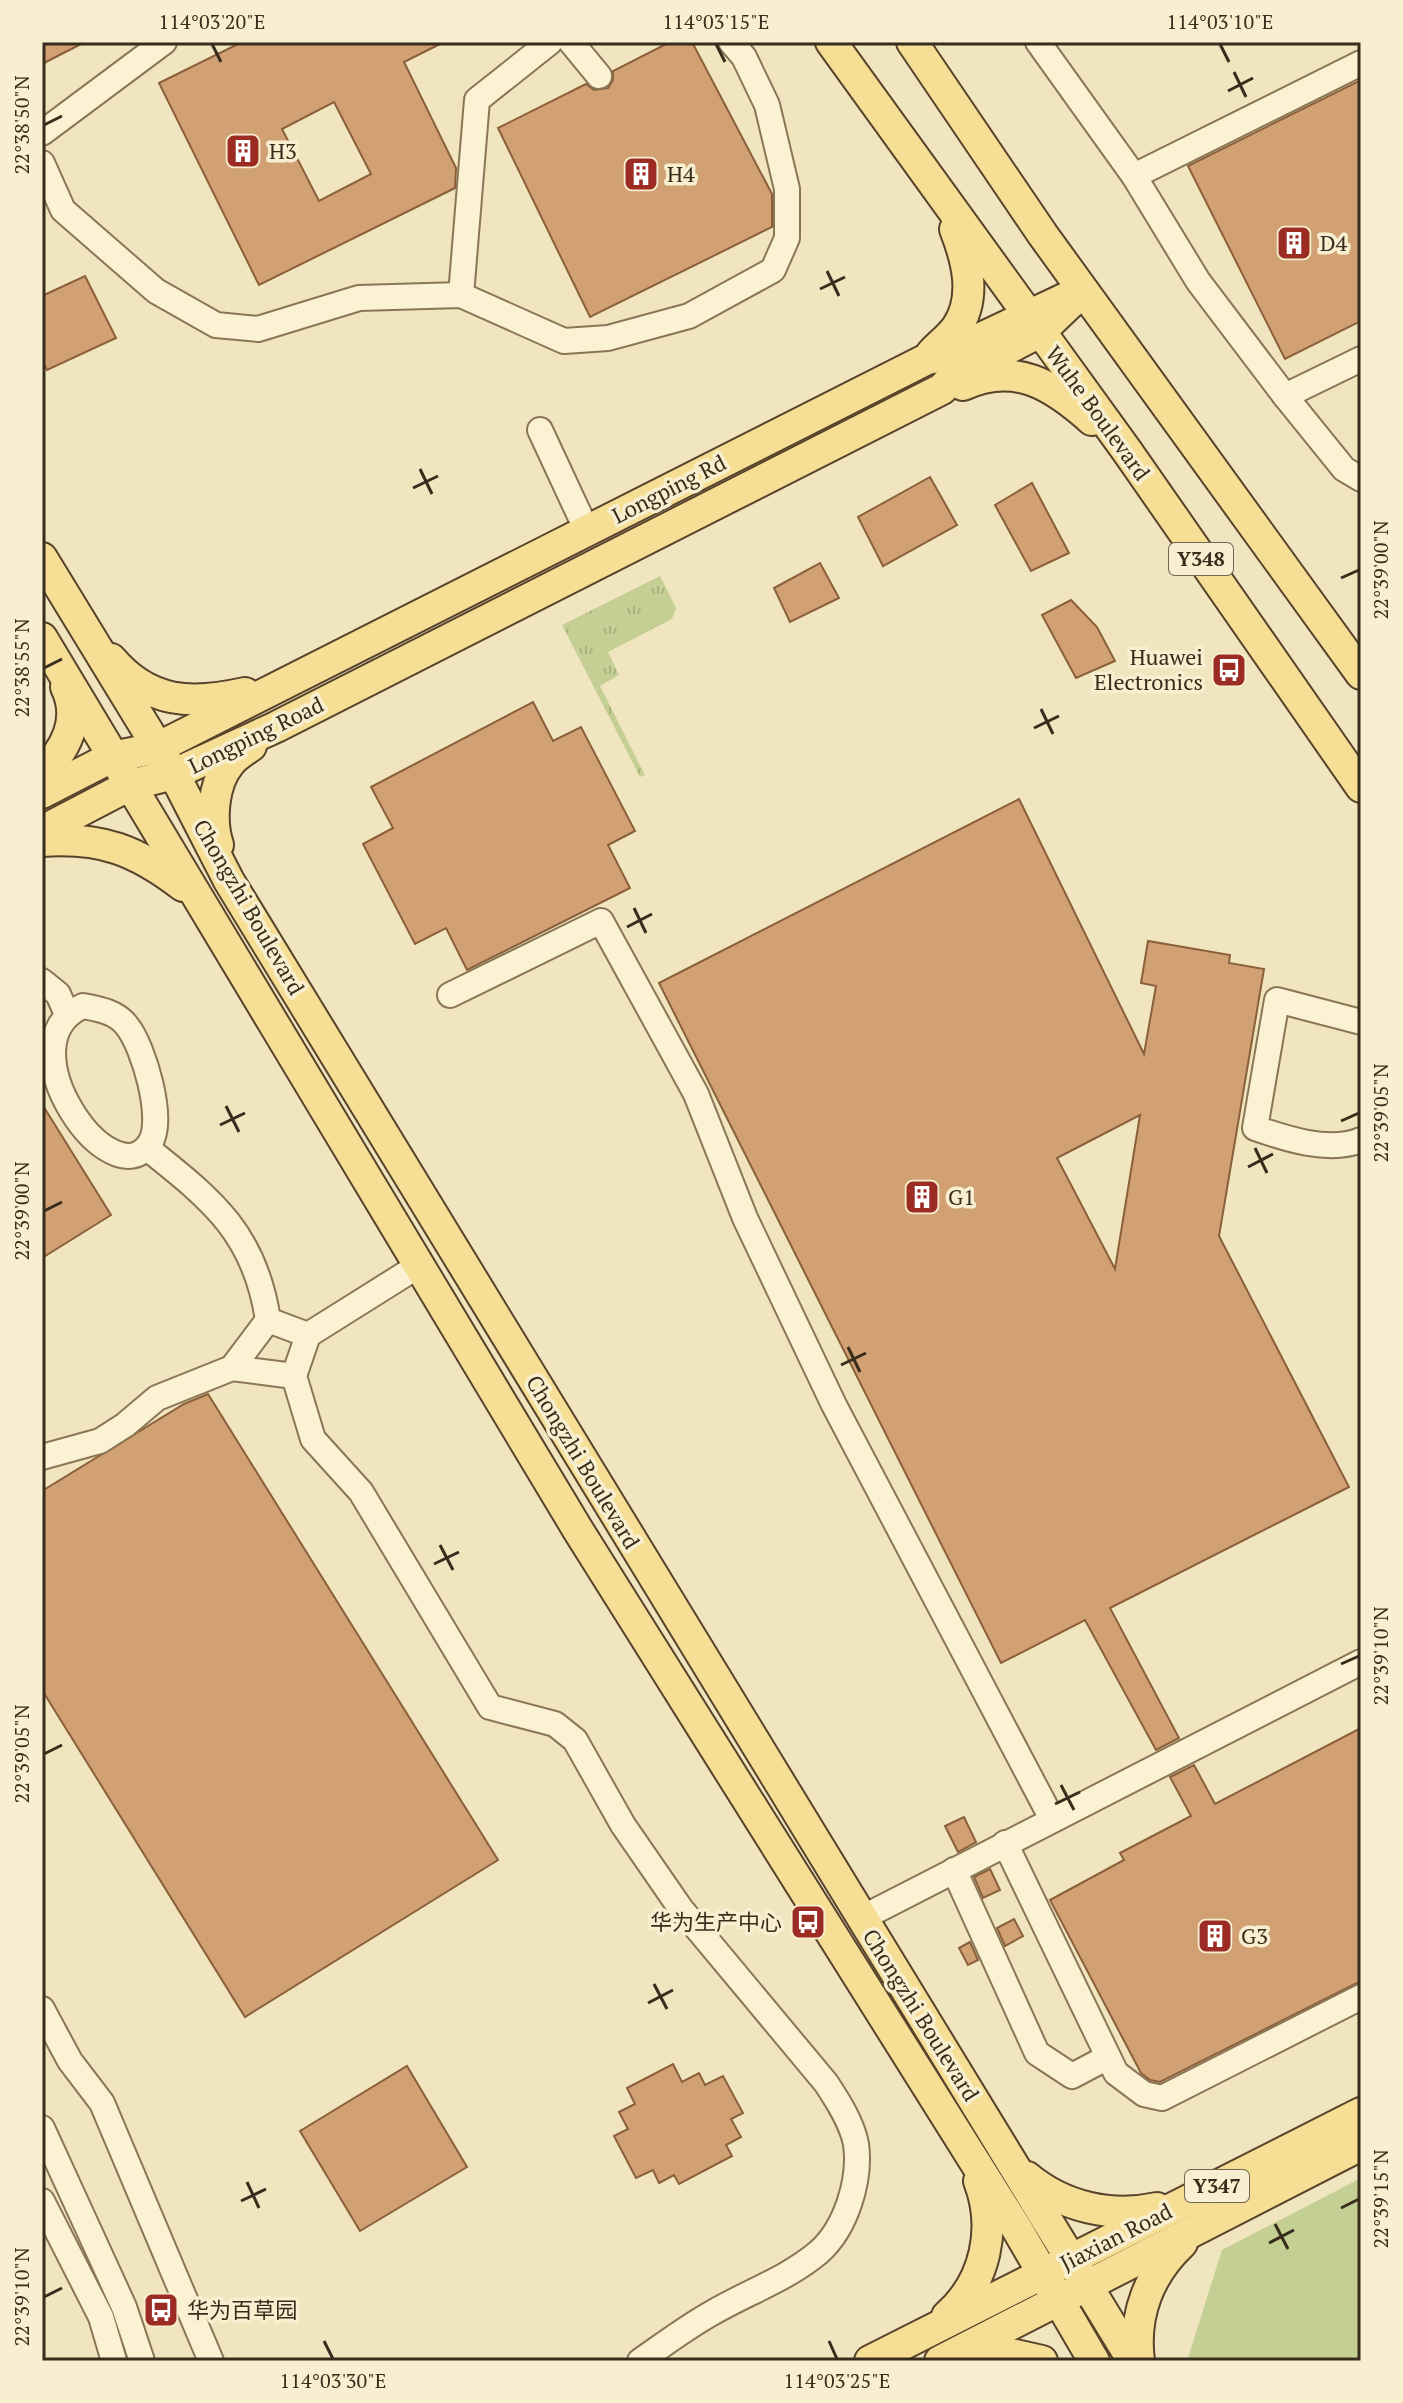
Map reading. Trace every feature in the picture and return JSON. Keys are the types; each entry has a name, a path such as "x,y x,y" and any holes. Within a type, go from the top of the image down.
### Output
{"main road":[{"name":"Wuhe Boulevard","path":"831,42 1127,451 1361,787"},
{"name":"Y348","path":"912,42 1083,291 1360,670"},
{"path":"927,359 958,325 968,298 963,251 940,194"},
{"path":"942,389 953,377 1083,291"},
{"path":"927,359 1034,323"},
{"name":"Longping Rd","path":"587,531 927,359"},
{"path":"942,389 1003,374 1033,378 1077,407 1127,451"},
{"name":"Longping Rd","path":"276,727 942,389"},
{"name":"Longping Road","path":"42,793 112,757 157,748 587,531"},
{"name":"Chongzhi Boulevard","path":"42,558 174,774 229,881 860,1919 1073,2258 1133,2361"},
{"path":"80,621 119,668 152,691 178,701 216,700 286,684"},
{"path":"42,772 62,754 72,725 69,693 44,642"},
{"name":"Chongzhi Boulevard","path":"44,642 586,1544 967,2149 1094,2361"},
{"path":"229,881 215,836 218,787 230,762 276,727"},
{"name":"Longping Road","path":"42,831 130,785 174,774 276,727"},
{"path":"42,841 72,839 125,849 150,861 197,897"},
{"name":"Jiaxian Road","path":"870,2361 1361,2113"},
{"name":"Jiaxian Road","path":"940,2361 1361,2145"},
{"path":"929,2331 957,2307 975,2281 985,2253 988,2223 983,2191 967,2149"},
{"path":"1017,2169 1042,2190 1094,2209 1153,2209 1190,2199"},
{"path":"1139,2361 1138,2332 1151,2281 1168,2256 1195,2230"},
{"path":"954,2361 1006,2353 1042,2361"}],"street":[{"path":"42,133 164,42"},
{"path":"461,295 477,100 550,42"},
{"path":"571,42 599,76"},
{"path":"42,163 63,210 156,291 216,325 258,329 359,298 461,295 564,341 608,338 689,316 773,270 787,238 787,189 767,105 744,57 731,42"},
{"path":"1038,42 1134,176 1198,281 1344,469 1361,479"},
{"path":"1134,176 1361,63"},
{"path":"1285,396 1361,359"},
{"path":"540,430 587,531"},
{"path":"450,995 601,921 696,1094 745,1218 834,1405 1052,1819"},
{"path":"42,981 58,994 66,1012"},
{"path":"1361,1022 1277,1000 1255,1128 1286,1138 1344,1147 1361,1140"},
{"path":"83,1006 106,1010 126,1024 140,1048 150,1083 155,1120 154,1136 147,1148 130,1156 112,1153 89,1142 68,1120 52,1089 46,1059 50,1031 66,1012 83,1006"},
{"path":"147,1148 207,1196 233,1225 253,1257 268,1320"},
{"path":"418,1266 308,1335 294,1376 316,1444 361,1492 490,1707 555,1724 575,1740 623,1825 681,1909 826,2083 843,2111 856,2143 856,2173 844,2218 821,2250 791,2272 713,2312 640,2361"},
{"path":"268,1320 308,1335"},
{"path":"232,1368 268,1320"},
{"path":"42,1457 100,1441 157,1398 232,1368 294,1376"},
{"path":"860,1919 1361,1662"},
{"path":"1005,1843 1116,2073 1144,2094 1162,2098 1361,1997"},
{"path":"954,1870 1037,2053 1072,2076 1108,2057"},
{"path":"42,2009 70,2061 102,2103 211,2361"},
{"path":"42,2128 124,2307 142,2361"},
{"path":"42,2201 101,2317 114,2361"}],"green space":[{"path":"660,576 676,608 672,619 608,652 619,675 600,686 645,775 640,777 562,625"},
{"path":"1361,2178 1361,2361 1187,2361 1222,2250"}],"building":[{"path":"42,42 85,42 42,64"},
{"name":"H3","path":"242,42 444,42 404,62 456,168 455,188 259,285 159,83","holes":["334,102 371,174 319,201 282,129"]},
{"name":"H4","path":"670,42 692,42 772,194 772,227 590,317 498,128 586,84 594,90 608,88 613,80 613,71"},
{"name":"D4","path":"1361,80 1361,321 1285,359 1188,166"},
{"path":"85,276 116,338 47,370 42,361 42,296"},
{"path":"930,477 957,525 883,566 858,517"},
{"path":"1032,483 1069,553 1031,571 995,505"},
{"path":"820,563 839,598 790,622 774,588"},
{"path":"1071,600 1097,627 1115,661 1076,678 1042,615"},
{"path":"533,702 553,741 581,727 635,831 608,845 630,888 467,970 446,928 415,944 363,844 393,828 371,787"},
{"name":"G1","path":"1019,799 1144,1054 1156,986 1141,983 1148,941 1230,955 1229,963 1264,969 1219,1236 1349,1487 1110,1608 1179,1738 1156,1750 1085,1620 1001,1663 659,983","holes":["1140,1115 1115,1269 1057,1158"]},
{"path":"42,1104 111,1215 42,1258"},
{"path":"208,1394 498,1860 245,2017 42,1690 42,1491 184,1404"},
{"name":"G3","path":"1361,1728 1361,1981 1160,2082 1150,2080 1141,2073 1050,1900 1124,1860 1120,1853 1191,1816 1170,1777 1194,1765 1215,1804"},
{"path":"964,1817 976,1842 958,1852 945,1826"},
{"path":"990,1869 1000,1890 983,1898 974,1877"},
{"path":"1014,1919 1023,1936 1005,1946 997,1928"},
{"path":"970,1942 978,1960 968,1965 959,1948"},
{"path":"673,2064 682,2082 699,2073 705,2085 723,2076 743,2113 731,2119 741,2137 726,2145 732,2156 679,2184 674,2175 659,2183 653,2170 636,2178 614,2136 628,2129 619,2112 635,2104 627,2088"},
{"path":"407,2066 467,2167 360,2231 300,2131"}],"place":[{"name":"H3","path":"243,151"},
{"name":"H4","path":"641,174"},
{"name":"D4","path":"1294,243"},
{"name":"Huawei Electronics","path":"1229,670"},
{"name":"G1","path":"922,1197"},
{"name":"华为生产中心","path":"808,1922"},
{"name":"G3","path":"1215,1936"},
{"name":"华为百草园","path":"161,2310"}]}
